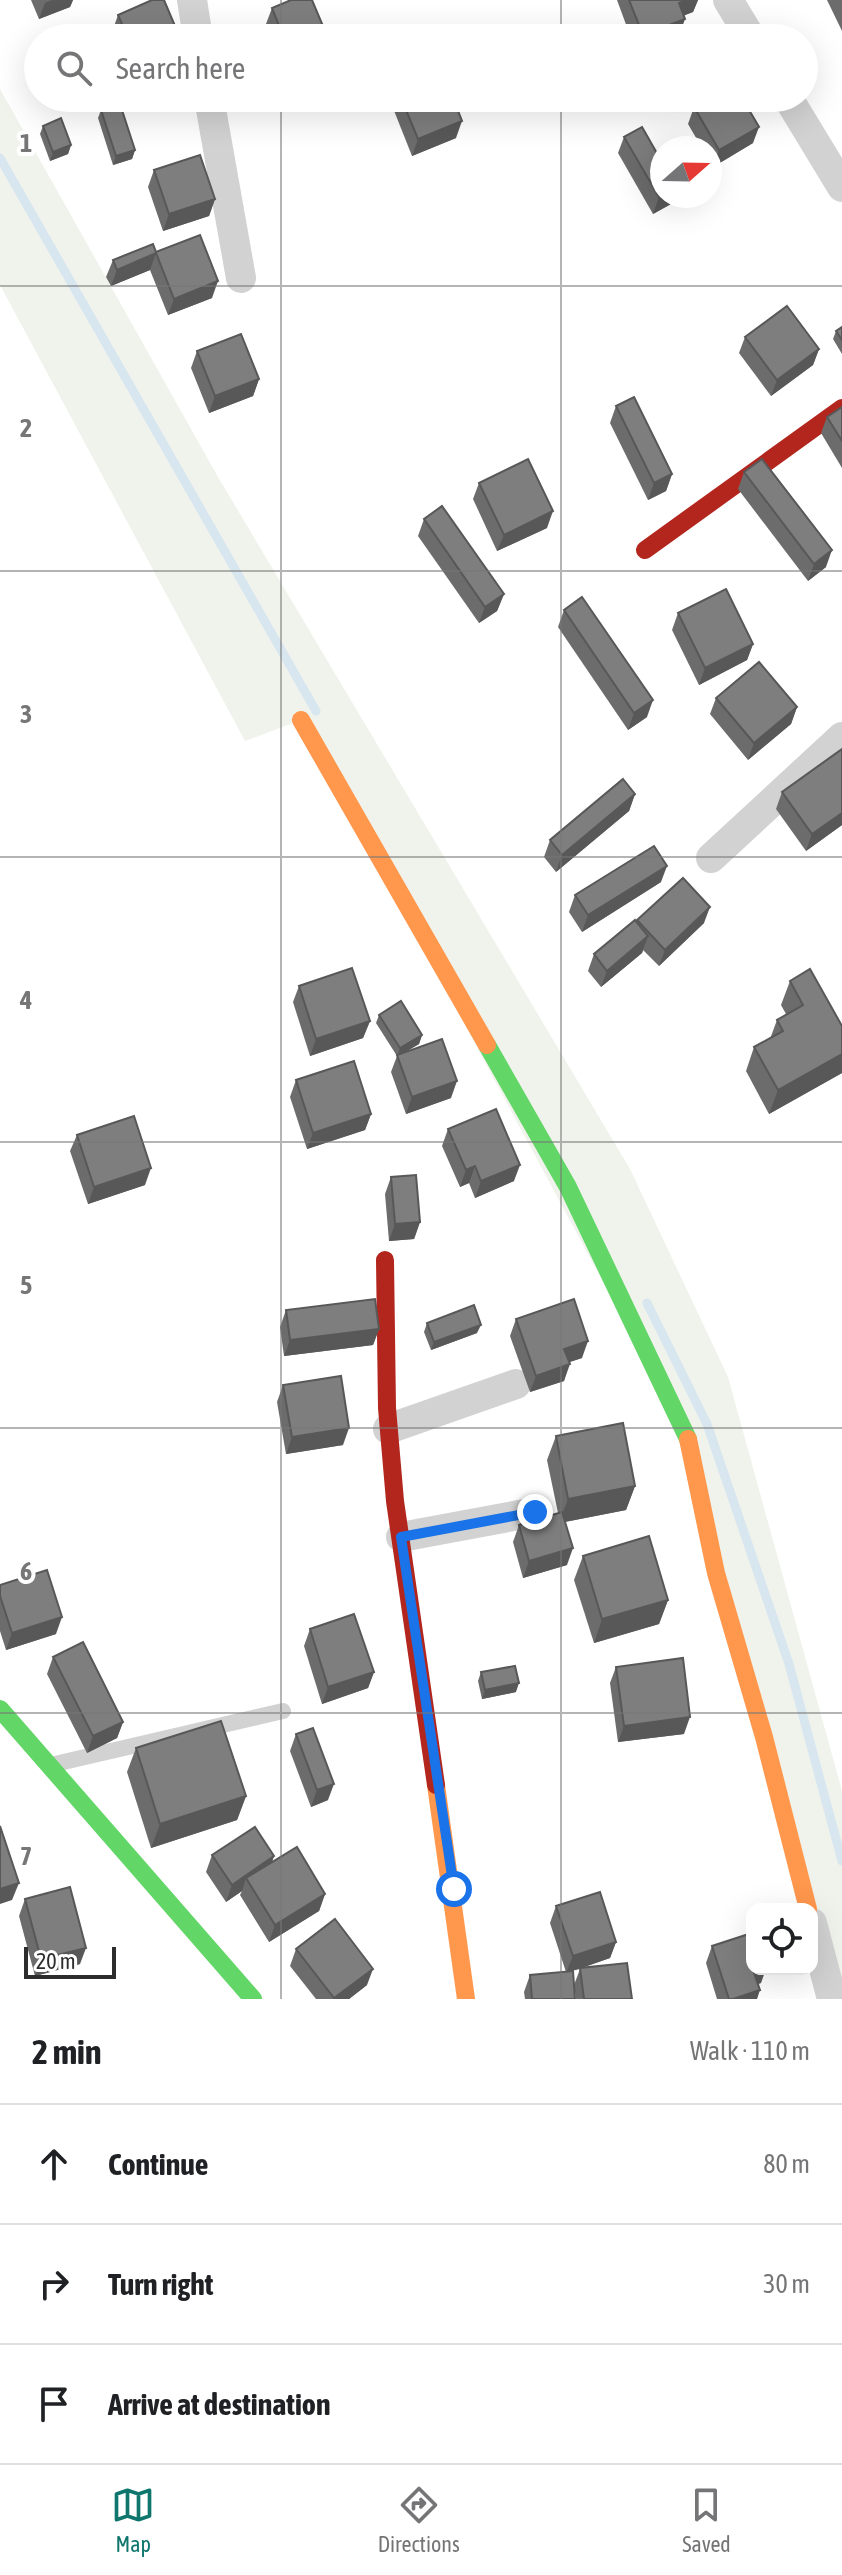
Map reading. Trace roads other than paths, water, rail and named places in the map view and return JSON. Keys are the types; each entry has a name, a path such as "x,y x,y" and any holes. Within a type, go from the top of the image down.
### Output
{"street":[{"path":"192,0 196,24"},
{"path":"728,0 743,24"},
{"path":"211,112 241,278"},
{"path":"796,112 842,187"},
{"path":"645,550 842,408"},
{"path":"301,720 568,1187 689,1442 716,1573 764,1737 806,1903"},
{"path":"711,858 842,737"},
{"path":"385,1260 388,1429 401,1537 454,1889 466,1999"},
{"path":"388,1429 516,1384"},
{"path":"401,1537 535,1512"},
{"path":"0,1709 253,1999"},
{"path":"818,1946 832,1999"}],"lane":[{"path":"50,1765 283,1711"}],"waterway":[{"path":"0,158 316,711"},
{"path":"647,1303 707,1424 789,1664 842,1861"}]}
